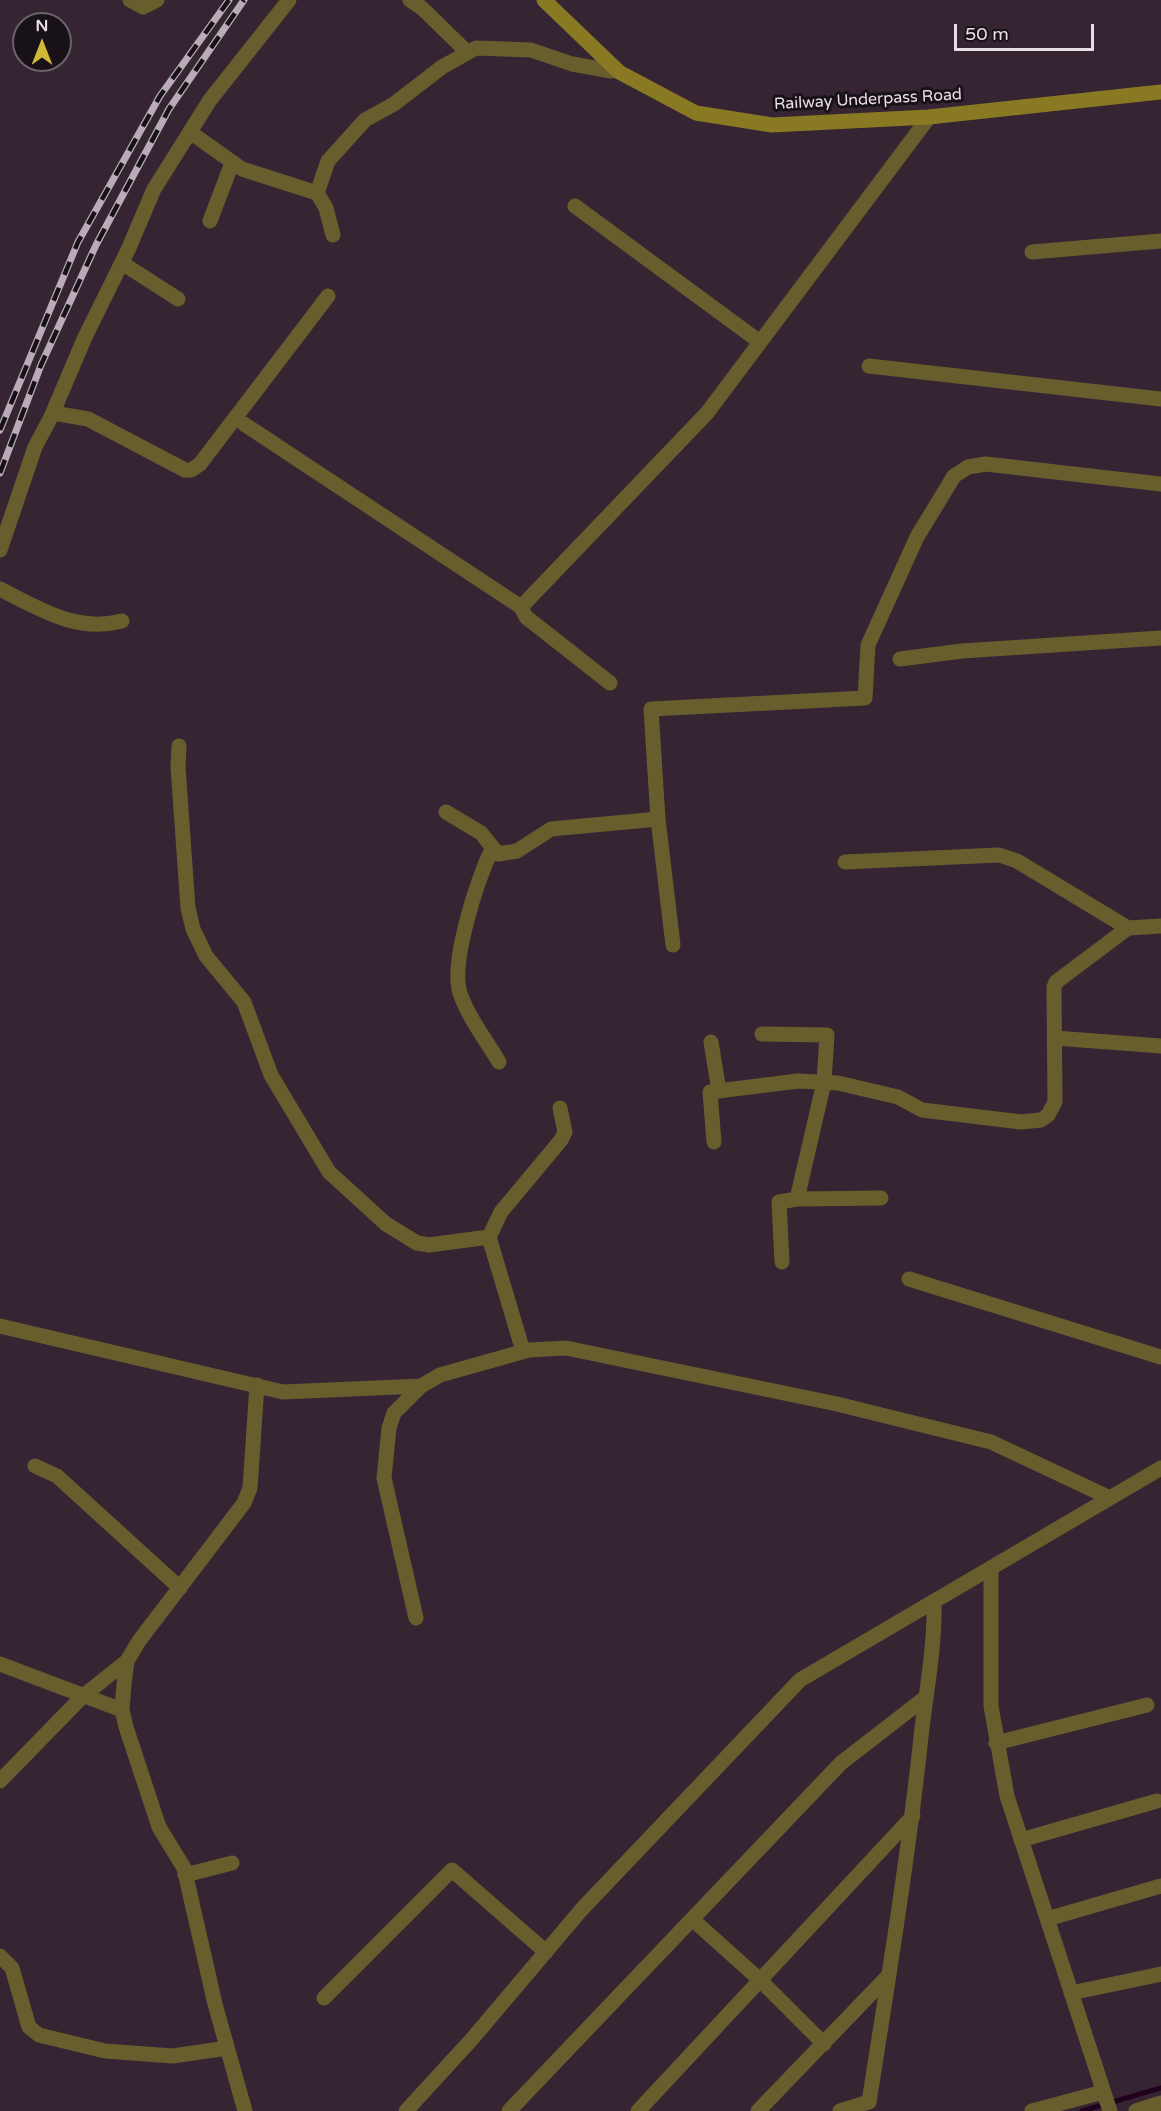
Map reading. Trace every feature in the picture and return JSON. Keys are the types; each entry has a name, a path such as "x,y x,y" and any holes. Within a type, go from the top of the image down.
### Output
{"street":[{"path":"130,0 143,7 157,0"},
{"path":"0,550 35,447 53,413 85,337 122,263 154,189 210,100 289,0"},
{"path":"410,0 422,8 467,52"},
{"name":"Railway Underpass Road","path":"544,0 615,68 696,113 772,124 928,117 1161,92"},
{"path":"317,193 328,161 366,120 394,104 442,68 476,48 531,50 586,67 611,71 615,68"},
{"path":"522,607 707,413 928,117"},
{"path":"190,132 232,163 317,193 327,208 333,235"},
{"path":"210,221 232,163"},
{"path":"574,206 760,342"},
{"path":"1032,252 1161,241"},
{"path":"122,263 178,299"},
{"path":"53,413 88,418 185,470 191,470 200,464 328,296"},
{"path":"869,366 1161,399"},
{"path":"244,424 522,607 526,617 610,683"},
{"path":"673,945 658,819 651,709 865,698 868,645 917,537 954,476 968,467 986,465 1161,484"},
{"path":"0,589 46,612 78,623 101,626 122,621"},
{"path":"900,659 962,651 1161,638"},
{"path":"179,746 178,767 188,908 193,929 206,956 244,1002 271,1075 329,1172 386,1224 417,1244 429,1245 489,1237"},
{"path":"446,812 481,834 498,854 517,851 551,829 658,819"},
{"path":"492,849 470,906 460,965 459,990 499,1062"},
{"path":"845,862 999,855 1017,861 1128,928"},
{"path":"714,1142 710,1092 798,1081 824,1082 884,1093 922,1110 1021,1122 1041,1120 1048,1115 1055,1102 1054,987 1056,982 1128,928 1161,926"},
{"path":"762,1034 827,1035 824,1082 797,1199"},
{"path":"1055,1038 1161,1046"},
{"path":"711,1042 719,1091"},
{"path":"523,1352 489,1237 501,1212 561,1140 565,1132 561,1108"},
{"path":"782,1262 778,1202 797,1199 881,1198"},
{"path":"909,1279 1161,1357"},
{"path":"0,1326 283,1392 421,1386"},
{"path":"416,1618 384,1478 389,1428 394,1413 421,1386 440,1375 523,1352 566,1348 837,1404 980,1440 1046,1467 1110,1498"},
{"path":"0,1780 83,1696 127,1661 139,1641 244,1503 250,1488 257,1385"},
{"path":"34,1466 57,1476 180,1588"},
{"path":"406,2111 582,1909 800,1680 1161,1468"},
{"path":"991,1568 991,1684 996,1743 1006,1796 1107,2103 1032,2111"},
{"path":"840,2111 869,2102 913,1816 925,1698 935,1636 934,1602"},
{"path":"127,1661 122,1710 159,1827 185,1875 227,2048 245,2111"},
{"path":"0,1664 122,1710"},
{"path":"509,2111 842,1763 925,1698"},
{"path":"996,1743 1147,1705"},
{"path":"1021,1840 1157,1801"},
{"path":"638,2111 913,1816"},
{"path":"185,1875 232,1863"},
{"path":"324,1998 452,1870 546,1952"},
{"path":"1047,1919 1161,1886"},
{"path":"692,1919 760,1980 824,2044"},
{"path":"0,1956 12,1968 29,2026 39,2035 105,2051 173,2056 227,2048"},
{"path":"1071,1993 1161,1974"},
{"path":"758,2111 889,1975"},
{"path":"1136,2111 1161,2103"}],"waterway":[{"path":"1082,2111 1161,2088"}],"railway":[{"path":"0,430 78,242 160,96 229,0"},
{"path":"0,473 41,365 96,245 169,109 244,0"}]}
